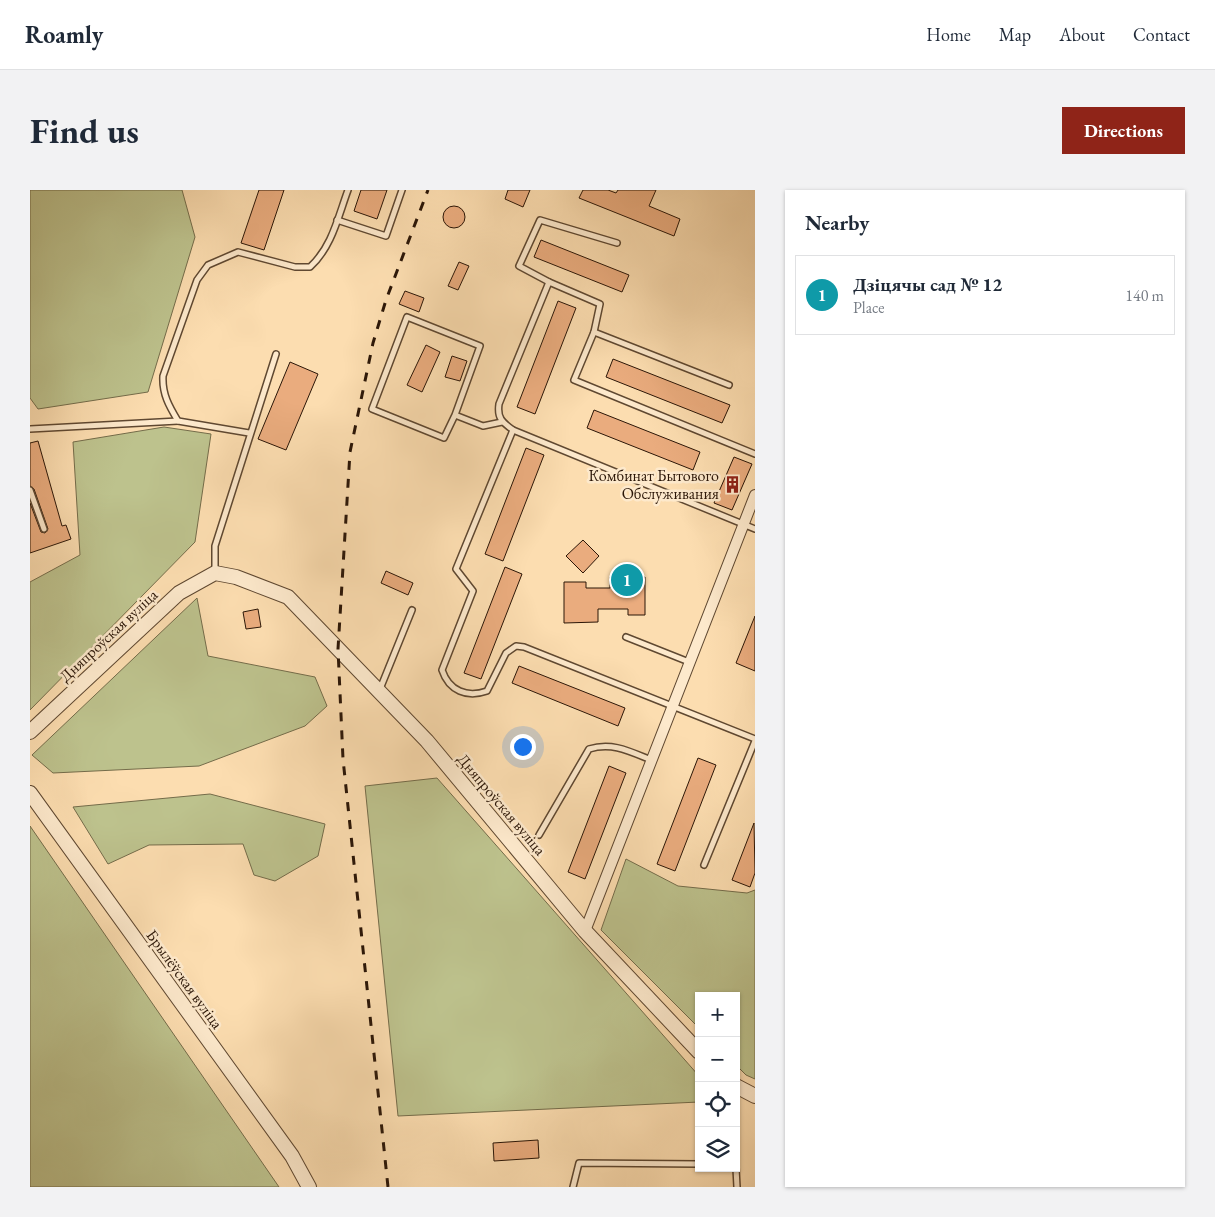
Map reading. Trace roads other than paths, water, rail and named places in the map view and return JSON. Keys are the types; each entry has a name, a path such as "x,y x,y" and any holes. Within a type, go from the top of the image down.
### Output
{"street":[{"path":"585,930 755,494"},
{"name":"Дняпроўская вуліца","path":"30,732 179,593 215,573 236,576 288,597 426,741 585,930 695,1048"},
{"name":"Брылёўская вуліца","path":"30,793 292,1156 309,1187"},
{"path":"740,1088 755,1096"}],"lane":[{"path":"178,421 168,405 162,390 163,376 197,280 208,265 238,252 295,267 310,267 319,259 330,241 348,190"},
{"path":"337,220 386,236 402,190"},
{"path":"617,243 540,220 519,266 549,282 600,304 594,332 574,380 755,454"},
{"path":"549,282 499,404 498,415 502,422 513,430 755,529"},
{"path":"407,317 480,346 456,415 444,438 372,408 407,317"},
{"path":"594,332 728,385"},
{"path":"215,573 216,546 249,432 276,354"},
{"path":"456,415 483,426 502,422"},
{"path":"30,429 178,421 249,432"},
{"path":"513,430 456,569 473,591 442,670 446,682 460,692 478,695 488,691 506,653 516,646 524,647 755,740 704,865"},
{"path":"30,490 44,529"},
{"path":"379,692 412,610"},
{"path":"626,637 689,662"},
{"path":"539,835 589,749 601,745 617,746 651,760"},
{"path":"573,1187 579,1163 695,1164"},
{"path":"736,1172 737,1187"}],"railway":[{"path":"388,1187 343,759 338,649 350,452 373,343 386,300 428,190"}],"place":[{"name":"Комбинат Бытового Обслуживания","path":"733,484"},
{"name":"Дзіцячы сад № 12","path":"627,580"}]}
